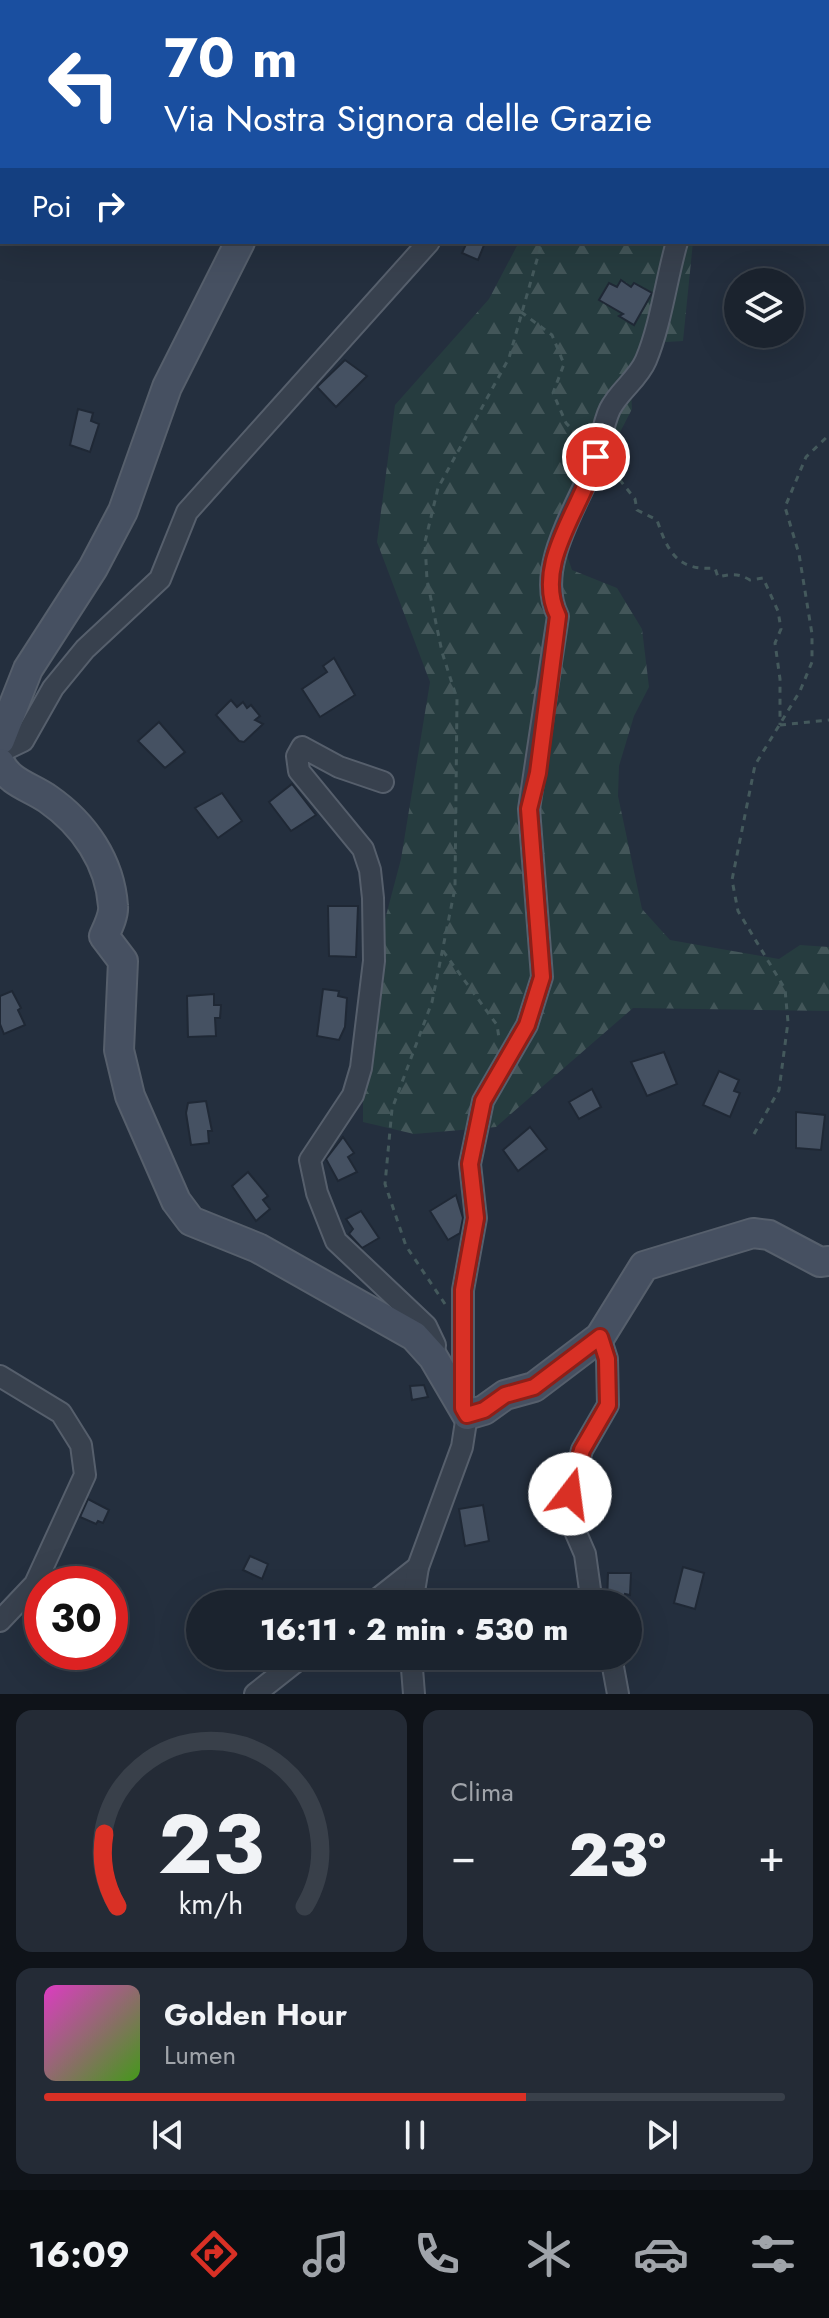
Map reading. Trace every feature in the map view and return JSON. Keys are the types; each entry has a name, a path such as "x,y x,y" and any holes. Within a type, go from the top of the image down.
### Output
{"street":[{"path":"0,740 28,669 93,568 123,511 167,387 239,244"},
{"path":"0,752 23,741 53,688 85,649 160,579 187,512 427,244"},
{"path":"414,1590 418,1567 462,1447 465,1412 463,1290 476,1218 470,1164 483,1101 527,1025 542,977 529,809 538,773 558,616 552,605 553,572 568,518 596,457 612,406 637,377 647,359 676,244"},
{"path":"383,782 339,767 302,747 297,756 299,771 363,849 370,870 373,898 374,961 361,1068 353,1095 310,1160 317,1193 336,1241 426,1326 435,1345 433,1357"},
{"path":"0,763 7,776 48,798 74,820 101,855 114,909 104,936 123,961 119,1050 130,1096 176,1201 191,1221 294,1266 414,1336 433,1357 465,1412"},
{"path":"465,1412 484,1410 505,1395 534,1387 600,1337 620,1311 634,1276 654,1260 753,1233 769,1235 820,1262 829,1261"},
{"path":"590,1590 585,1554 572,1524 570,1494 582,1450 608,1405 607,1359 600,1337"},
{"path":"0,1376 61,1413 81,1445 85,1475 35,1584 0,1621"},
{"path":"389,1590 418,1567"},
{"path":"255,1694 285,1670"},
{"path":"412,1670 414,1694"},
{"path":"614,1670 618,1694"}],"path":[{"path":"464,1329 406,1246 385,1184 392,1109 426,1022 455,888 457,699 439,638 427,580 425,542 438,488 509,358 541,244"},
{"path":"521,312 552,335 564,364 553,393 566,423 586,446 601,434"},
{"path":"754,1134 779,1090 788,1022 785,989 738,911 732,880 755,765 765,742 780,725 812,662 812,634 799,554 785,507 806,457 829,435"},
{"path":"596,457 635,499 637,510 657,520 670,554 678,561 701,569 715,568 718,577 741,574 750,580 763,578 778,611 781,629 775,643 780,679 780,725"},
{"path":"780,725 829,720"},
{"path":"443,951 497,1025 503,1068"}],"green space":[{"path":"518,244 693,244 683,341 650,343 630,373 632,409 563,543 572,570 617,588 642,629 649,687 634,716 619,766 618,796 642,909 670,940 779,959 800,945 829,947 829,1011 633,1008 496,1127 414,1134 363,1122 363,1031 374,961 401,859 430,682 377,542 395,405 489,299"}],"building":[{"path":"466,244 484,245 478,260 462,253"},
{"path":"621,280 631,287 634,283 652,293 634,325 619,316 623,314 599,300 609,283 617,287"},
{"path":"345,360 367,376 336,407 317,387"},
{"path":"78,409 93,413 91,421 99,424 90,452 70,445"},
{"path":"334,658 355,695 320,717 302,689 327,672 323,666"},
{"path":"231,700 237,707 243,702 247,708 251,705 260,716 255,720 263,724 244,742 239,741 216,715"},
{"path":"159,722 185,752 165,768 138,741"},
{"path":"292,784 316,815 291,831 269,802"},
{"path":"222,793 242,821 218,838 195,808"},
{"path":"328,906 358,906 356,957 329,956"},
{"path":"323,989 339,991 338,996 347,998 345,1027 339,1040 317,1036"},
{"path":"12,991 25,1025 4,1034 0,1024 0,996"},
{"path":"214,994 214,1005 221,1005 220,1018 215,1018 216,1036 188,1037 187,996"},
{"path":"664,1052 677,1084 647,1096 631,1062"},
{"path":"719,1071 739,1080 734,1091 740,1093 730,1117 703,1105"},
{"path":"592,1089 601,1107 579,1119 569,1102"},
{"path":"206,1101 212,1131 208,1131 209,1143 191,1145 186,1113 188,1103"},
{"path":"796,1112 825,1115 821,1150 796,1148"},
{"path":"530,1127 547,1149 518,1171 503,1150"},
{"path":"343,1137 354,1153 348,1157 357,1172 338,1181 326,1159"},
{"path":"248,1172 268,1196 263,1200 270,1209 256,1221 232,1186"},
{"path":"456,1195 463,1218 460,1233 448,1240 430,1211"},
{"path":"361,1211 379,1238 362,1248 349,1234 353,1229 346,1219"},
{"path":"424,1385 428,1397 412,1400 410,1386"},
{"path":"88,1499 109,1510 103,1523 98,1521 96,1524 80,1517"},
{"path":"483,1505 489,1541 465,1546 459,1509"},
{"path":"250,1556 268,1564 262,1579 243,1570"},
{"path":"683,1567 704,1573 695,1609 674,1603"},
{"path":"608,1573 631,1573 630,1590 607,1590"}],"route":[{"path":"570,1494 582,1450 602,1421 608,1405 607,1359 600,1337 534,1387 505,1395 476,1415 467,1415 463,1408 463,1290 476,1218 470,1164 483,1101 527,1025 542,977 529,809 538,773 558,616 552,605 553,572 568,518 596,457"}]}
